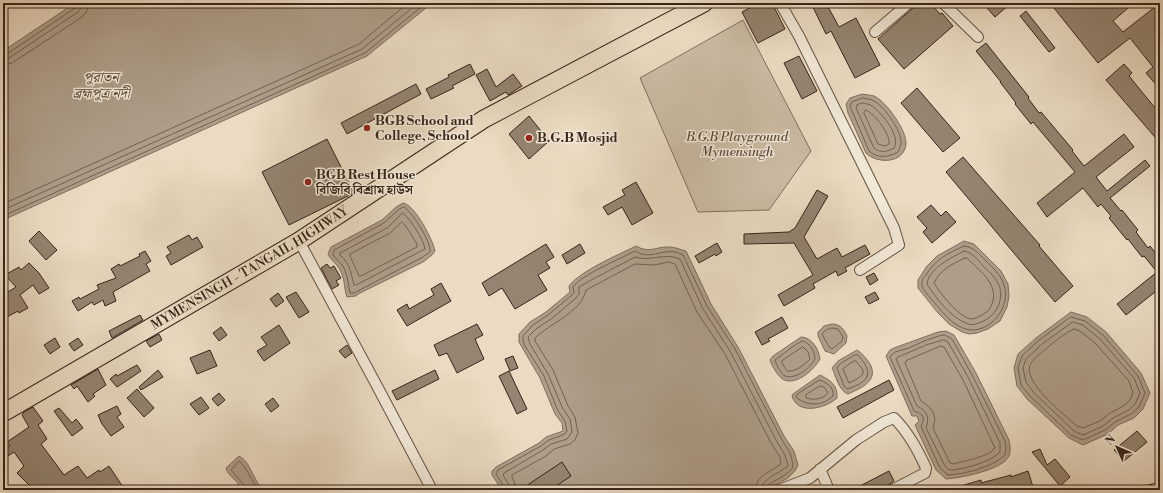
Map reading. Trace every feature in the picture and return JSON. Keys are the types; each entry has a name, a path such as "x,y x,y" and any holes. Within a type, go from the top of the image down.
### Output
{"highway":[{"name":"MYMENSINGH - TANGAIL HIGHWAY","path":"3,413 299,241 484,119 704,3"}],"street":[{"path":"780,3 799,36 894,228 899,244 860,270"},
{"path":"875,32 910,3"},
{"path":"943,3 978,37"},
{"path":"299,241 432,490"},
{"path":"779,490 810,478 856,440 884,422 894,418 902,426 911,440 926,468 925,473 892,490"},
{"path":"820,469 829,490"}],"green space":[{"name":"B.G.B Playground Mymensingh","path":"743,20 811,151 769,210 698,212 640,78"}],"water":[{"name":"পুরাতন ব্রহ্মপুত্র নদী","path":"75,3 432,3 367,56 3,220 3,51"},
{"path":"862,94 874,96 879,99 890,110 899,124 906,144 904,151 895,159 877,159 866,153 848,113 846,104 850,98"},
{"path":"403,203 408,205 418,216 431,239 435,251 423,262 356,296 347,297 341,272 328,254 331,247 382,220 396,207"},
{"path":"964,241 974,244 1001,271 1008,284 1009,296 1007,307 1000,321 988,329 969,334 962,332 949,324 918,288 918,280 927,266 937,256"},
{"path":"636,246 649,250 672,247 686,251 711,304 738,347 784,436 794,451 798,465 795,471 788,478 766,490 502,490 492,475 492,471 496,467 539,443 546,437 563,431 562,423 555,414 540,378 519,342 519,334 530,322 546,312 570,292 569,286 574,280 590,269"},
{"path":"1071,312 1087,317 1106,332 1141,373 1150,393 1143,409 1134,418 1118,425 1108,434 1083,445 1069,438 1027,399 1017,386 1014,368 1018,354 1036,338"},
{"path":"832,324 841,327 847,336 846,343 834,354 825,351 818,336 818,332 824,326"},
{"path":"946,331 954,335 976,373 1009,440 1010,450 1009,456 999,465 971,475 946,479 936,470 915,425 919,421 917,416 912,416 886,356 890,350 894,348 938,332"},
{"path":"801,337 812,342 820,359 814,368 805,376 789,381 784,380 777,374 770,360 773,356"},
{"path":"857,350 870,364 872,375 867,383 848,394 840,387 832,368 838,361"},
{"path":"820,375 835,386 837,398 820,407 806,408 800,406 795,402 792,396 793,394"},
{"path":"239,456 246,462 263,490 241,490 239,484 229,474 226,468"}],"building":[{"path":"759,3 772,3 785,29 758,43 742,12"},
{"path":"811,3 826,3 839,27 856,18 880,65 855,78 831,31 826,34"},
{"path":"915,3 930,3 940,14 942,13 953,26 904,69 878,39 913,8"},
{"path":"993,3 1011,3 995,17 987,8"},
{"path":"1050,3 1134,3 1113,21 1123,32 1160,3 1160,89 1146,73 1153,67 1130,38 1098,63"},
{"path":"1026,11 1055,48 1049,52 1020,16"},
{"path":"986,43 1029,97 1028,98 1039,113 1041,112 1073,150 1072,151 1084,166 1124,134 1134,147 1096,177 1107,191 1145,160 1150,166 1110,198 1138,230 1136,232 1148,248 1150,246 1160,259 1160,288 1126,315 1117,304 1157,272 1144,256 1142,257 1128,239 1127,240 1109,218 1111,216 1101,204 1098,207 1083,188 1047,217 1037,203 1075,172 1033,122 1031,124 1015,104 1016,103 1001,82 976,51"},
{"path":"799,56 817,91 802,99 784,63"},
{"path":"470,64 475,74 452,86 454,88 431,99 426,89 449,77 448,75"},
{"path":"1124,64 1132,73 1129,76 1160,114 1160,143 1106,80"},
{"path":"487,69 496,87 513,74 522,86 508,95 506,92 490,101 476,75"},
{"path":"416,84 421,94 347,134 341,123"},
{"path":"917,88 960,138 943,152 901,103"},
{"name":"B.G.B Mosjid","path":"529,116 549,141 529,159 509,134"},
{"name":"BGB Rest House বিজিবি বিশ্রাম হাউস","path":"327,139 354,193 289,225 262,172"},
{"path":"963,157 1040,245 1039,246 1073,286 1055,302 946,172"},
{"path":"636,182 653,213 632,225 622,207 608,215 603,207 625,195 622,190"},
{"path":"817,190 828,196 804,237 817,259 837,248 842,257 865,245 870,254 845,268 847,271 838,276 836,271 813,284 815,288 784,306 778,295 813,275 794,243 744,244 744,234 789,232 795,228"},
{"path":"931,205 941,216 946,211 956,222 932,243 923,232 927,228 917,217"},
{"path":"39,231 57,250 46,260 29,241"},
{"path":"189,235 192,240 197,237 203,247 171,265 166,256 171,253 167,247"},
{"path":"717,243 722,252 716,256 715,254 699,263 695,256"},
{"path":"546,244 554,257 546,262 550,268 538,275 547,290 515,309 502,288 489,296 482,283"},
{"path":"580,244 585,253 567,264 562,255"},
{"path":"145,251 151,261 146,264 150,271 113,292 116,301 105,306 103,300 94,305 92,302 78,311 72,301 79,297 80,299 99,289 97,285 116,278 111,269 119,264 120,266 140,256 139,254"},
{"path":"29,263 39,273 49,288 39,294 33,285 20,295 28,308 7,317 3,311 3,295 16,287 5,275 19,267 21,270"},
{"path":"327,264 330,268 334,266 341,278 336,281 339,285 332,289 321,268"},
{"path":"874,273 878,280 870,285 866,277"},
{"path":"441,283 451,301 407,326 397,310 407,304 409,309 434,295 431,289"},
{"path":"296,292 309,312 299,318 286,297"},
{"path":"875,292 879,299 869,304 865,297"},
{"path":"278,293 284,301 276,307 270,299"},
{"path":"140,315 143,320 112,338 109,331"},
{"path":"782,317 788,328 768,339 770,341 762,345 755,332"},
{"path":"477,324 483,335 475,339 484,359 457,373 447,353 439,356 434,345"},
{"path":"279,325 290,343 264,361 257,351 267,345 261,337"},
{"path":"221,327 227,335 219,341 213,333"},
{"path":"159,334 162,340 150,347 146,341"},
{"path":"55,338 60,347 50,354 44,345"},
{"path":"78,338 83,345 74,351 69,344"},
{"path":"347,345 352,353 345,358 339,351"},
{"path":"210,350 217,366 197,374 190,358"},
{"path":"513,356 518,368 510,371 505,359"},
{"path":"137,365 141,371 117,387 110,379 116,374 117,376"},
{"path":"98,369 106,385 93,394 95,396 88,402 77,386 74,389 71,385"},
{"path":"158,370 163,377 141,390 139,387"},
{"path":"435,370 439,379 397,400 392,391"},
{"path":"509,371 527,409 517,414 499,376"},
{"path":"889,380 894,390 843,418 837,407"},
{"path":"137,389 154,408 144,417 127,398"},
{"path":"219,393 225,400 218,406 212,399"},
{"path":"201,397 209,408 199,415 190,404"},
{"path":"273,398 279,406 271,412 265,404"},
{"path":"117,406 121,414 117,417 124,427 111,436 102,424 98,415"},
{"path":"33,407 43,421 38,425 47,439 41,444 64,475 78,466 87,478 99,470 100,472 109,466 125,490 24,490 29,485 17,473 24,466 14,452 8,456 4,450 10,446 7,442 29,427 22,415 24,412"},
{"path":"59,408 72,423 76,419 83,428 72,436 54,411"},
{"path":"1137,431 1147,442 1124,461 1114,450"},
{"path":"1040,449 1047,465 1055,459 1070,477 1060,486 1032,452"},
{"path":"562,462 571,476 550,490 520,490"},
{"path":"889,471 894,481 887,486 886,490 852,490"},
{"path":"1028,471 1034,490 1019,490 1017,486 1003,490 954,490 954,488 981,480 981,483 1011,475 1011,477"}],"railway":[{"path":"1135,490 1160,484"}],"place":[{"name":"BGB School and College, School","path":"367,128"},
{"name":"B.G.B Mosjid","path":"529,138"},
{"name":"BGB Rest House বিজিবি বিশ্রাম হাউস","path":"308,182"}]}
